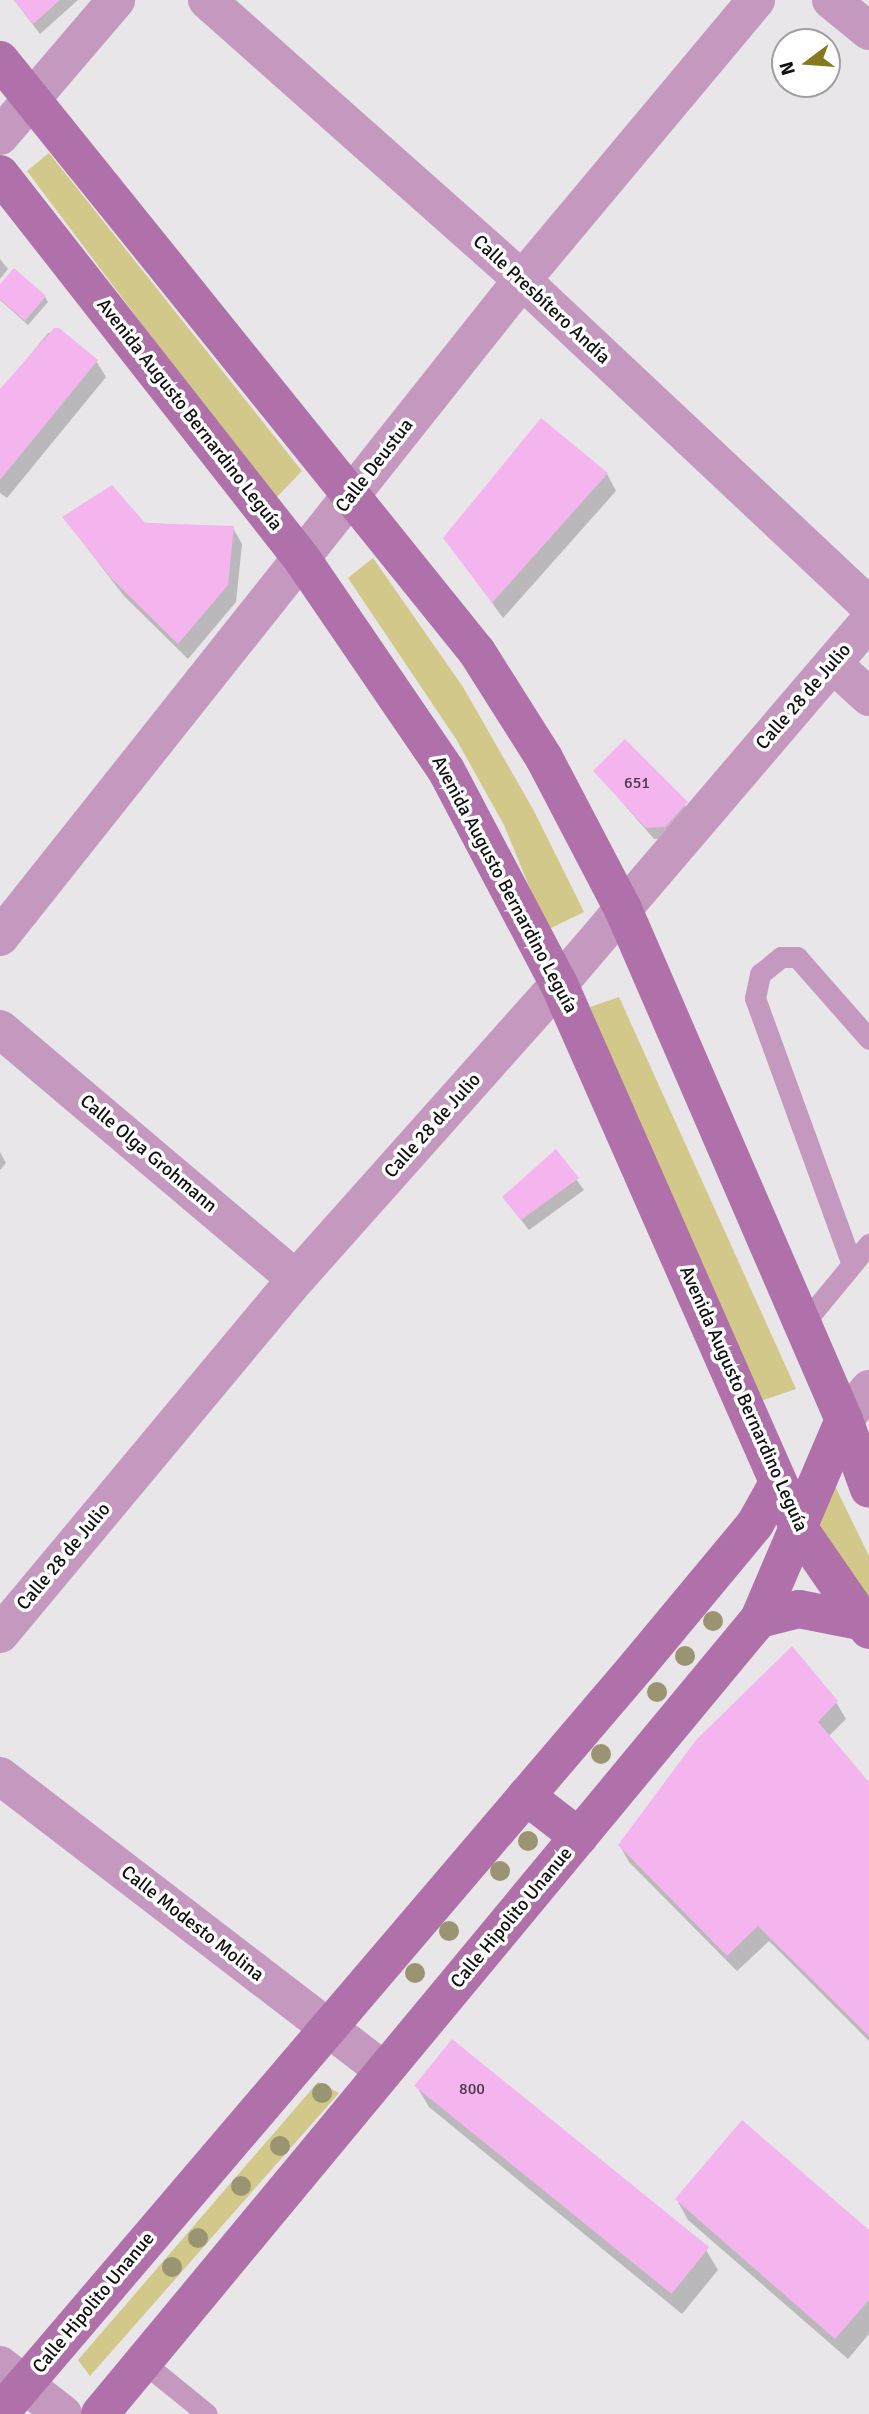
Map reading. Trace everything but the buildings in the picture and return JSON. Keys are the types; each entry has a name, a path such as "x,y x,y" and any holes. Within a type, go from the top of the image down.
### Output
{"main road":[{"path":"0,60 477,652 544,758 623,909 844,1420 869,1489"},
{"name":"Avenida Augusto Bernardino Leguía","path":"0,174 302,559 446,770 559,984 798,1527 866,1626"},
{"name":"Calle Hipolito Unanue","path":"100,2414 759,1619 844,1420"},
{"name":"Calle Hipolito Unanue","path":"0,2413 12,2375 327,2029 755,1524 778,1483"},
{"path":"759,1619 799,1609 866,1626"},
{"path":"526,1796 579,1837"}],"street":[{"path":"0,136 116,0"},
{"name":"Calle Presbítero Andía","path":"207,0 522,280 869,606"},
{"name":"Calle Deustua","path":"0,937 522,280 756,0"},
{"path":"831,0 869,31"},
{"name":"Calle 28 de Julio","path":"0,1634 296,1279 559,984 869,621"},
{"path":"833,664 869,697"},
{"name":"Calle Olga Grohmann","path":"0,1029 296,1279"},
{"name":"Calle Hipolito Unanue","path":"844,1420 869,1388"},
{"name":"Calle Modesto Molina","path":"0,1776 384,2071"},
{"path":"12,2375 63,2414"}],"lane":[{"path":"851,1262 755,998 760,974 781,957 797,957 869,1039"},
{"path":"803,1324 851,1262 869,1244"},
{"path":"143,2362 207,2414"}],"shaded area":[{"path":"49,153 302,471 274,500 27,171"},
{"path":"373,558 463,687 534,811 584,912 547,930 504,825 456,739 348,578"},
{"path":"619,997 796,1389 755,1403 590,1007"},
{"path":"835,1486 869,1556 869,1606 808,1516"},
{"path":"318,2082 339,2093 90,2376 78,2360"}]}
